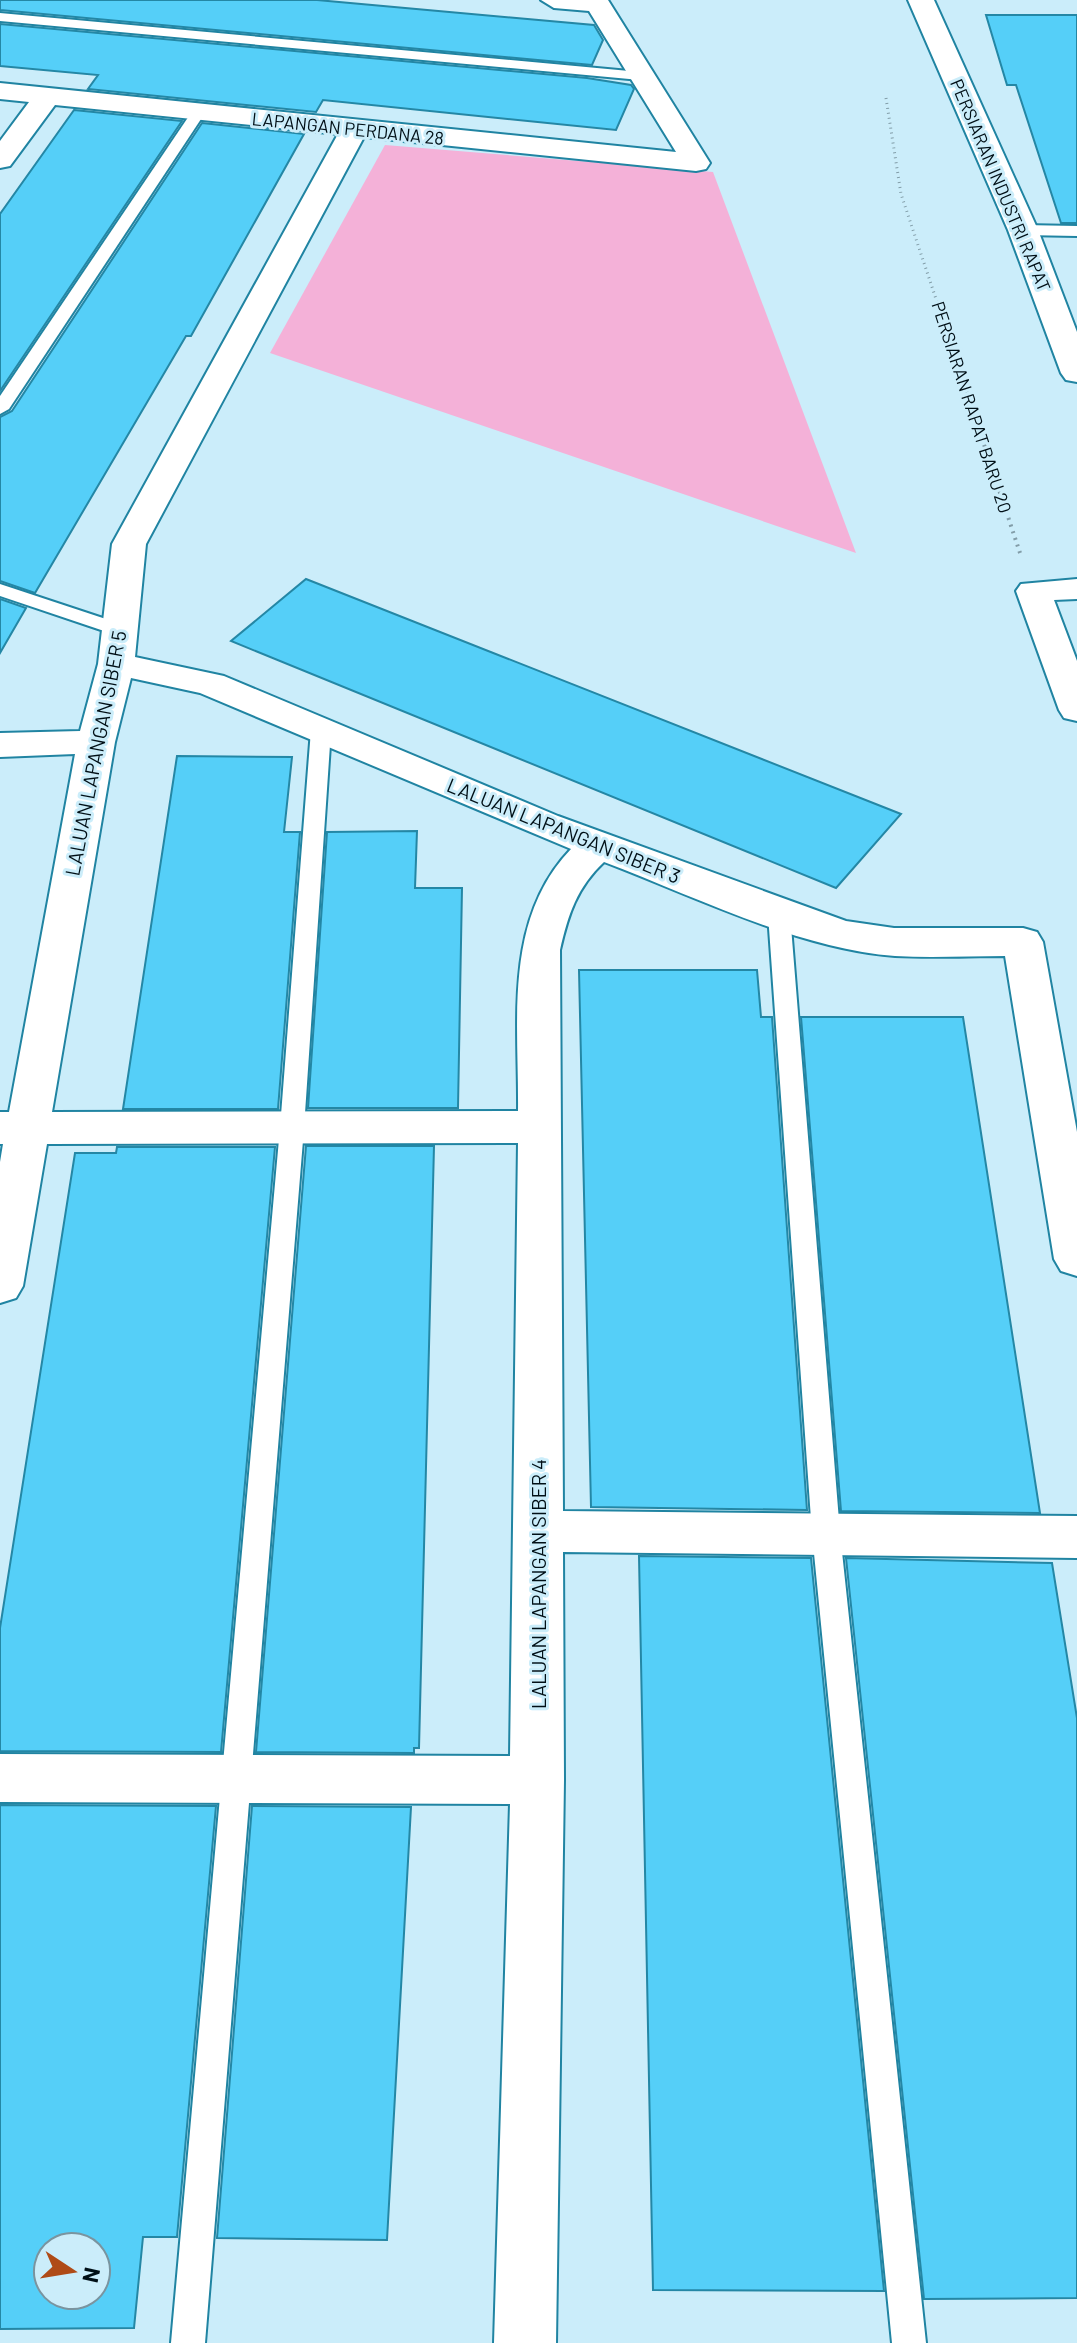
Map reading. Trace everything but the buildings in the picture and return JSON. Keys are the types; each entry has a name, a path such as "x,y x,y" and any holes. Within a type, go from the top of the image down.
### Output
{"street":[{"path":"554,0 596,2 640,76"},
{"name":"PERSIARAN INDUSTRI RAPAT","path":"921,0 1023,230 1077,373"},
{"name":"LAPANGAN PERDANA 28","path":"0,91 696,163 640,76"},
{"path":"0,160 48,96"},
{"name":"LALUAN LAPANGAN SIBER 5","path":"0,1286 13,1128 118,647 129,544 355,128"},
{"path":"1077,589 1033,591 1077,710"},
{"name":"LALUAN LAPANGAN SIBER 3","path":"118,647 599,845 779,914 843,934 894,942 1023,942 1077,1259"},
{"path":"0,745 96,742"},
{"name":"LALUAN LAPANGAN SIBER 4","path":"525,2343 537,1780 540,950 550,903 576,865 599,845"},
{"path":"13,1128 539,1127"},
{"path":"538,1531 1077,1537"},
{"path":"0,1778 537,1780"}],"lane":[{"path":"0,17 640,76"},
{"path":"0,409 198,113"},
{"path":"1023,230 1077,231"},
{"path":"0,590 118,647"},
{"path":"188,2343 292,1128 321,730"},
{"path":"779,914 826,1533 909,2343"}],"path":[{"name":"PERSIARAN RAPAT BARU 20","path":"886,98 901,194 1033,591"}],"shaded area":[{"path":"385,145 713,172 856,553 270,353"}]}
